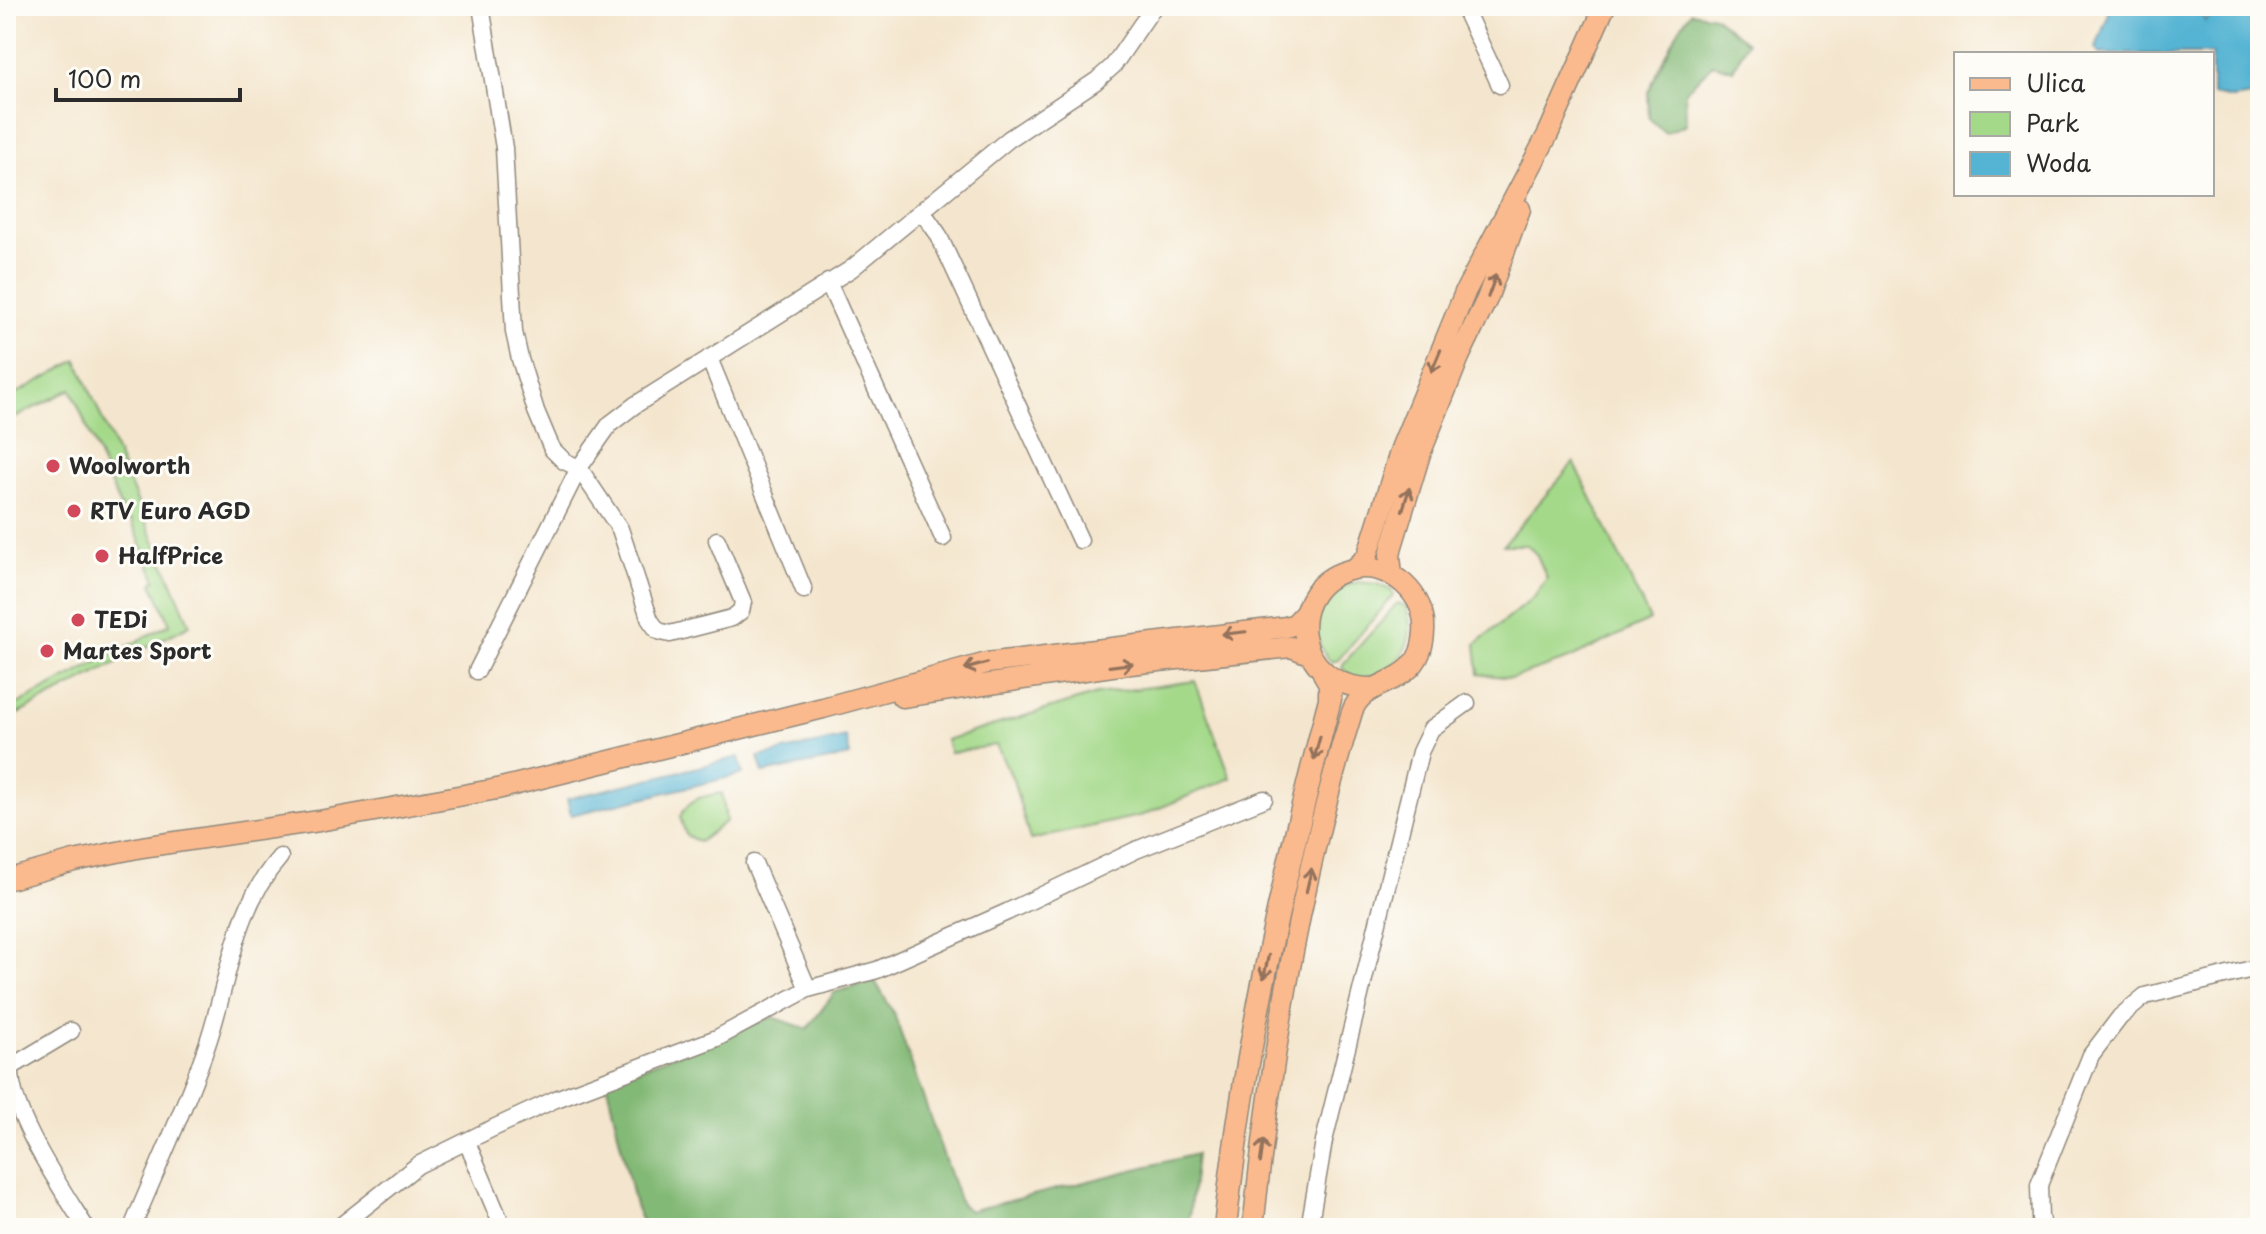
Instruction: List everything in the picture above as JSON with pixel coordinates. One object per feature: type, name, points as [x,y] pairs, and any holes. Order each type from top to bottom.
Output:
[{"type":"highway","points":[[1225,1228],[1246,1070],[1262,986],[1294,836],[1330,699],[1330,683],[1324,673]]},
{"type":"main road","points":[[1392,575],[1392,546],[1420,454],[1459,357],[1487,299],[1548,134],[1605,6]]},
{"type":"main road","points":[[1354,569],[1367,557],[1402,446],[1466,290],[1548,134]]},
{"type":"main road","points":[[1253,1228],[1272,1077],[1303,906],[1353,711],[1360,697],[1403,675],[1421,648],[1424,632],[1418,600],[1408,587],[1392,575],[1367,568],[1354,569],[1338,574],[1324,584],[1313,597],[1304,626],[1309,654],[1324,673],[1342,684],[1373,688]]},
{"type":"main road","points":[[6,880],[74,861],[142,847],[319,821],[497,789],[823,708],[987,663],[1286,627],[1295,624],[1306,612]]},
{"type":"main road","points":[[823,708],[1161,660],[1291,647],[1309,654]]},
{"type":"street","points":[[481,6],[504,148],[514,332],[536,411],[552,449],[564,461],[579,468],[620,529],[650,620],[658,631],[670,634],[732,618],[741,611],[743,602],[717,540]]},
{"type":"street","points":[[477,671],[579,468],[610,424],[851,269],[1009,139],[1096,81],[1113,66],[1154,6]]},
{"type":"street","points":[[1463,6],[1500,85]]},
{"type":"street","points":[[922,211],[938,234],[1080,540]]},
{"type":"street","points":[[828,282],[943,538]]},
{"type":"street","points":[[709,358],[804,590]]},
{"type":"street","points":[[1309,1228],[1324,1141],[1420,752],[1431,729],[1467,703]]},
{"type":"street","points":[[338,1228],[418,1165],[556,1099],[717,1038],[808,989],[877,970],[1136,850],[1264,799]]},
{"type":"street","points":[[132,1228],[207,1045],[243,916],[258,885],[280,857]]},
{"type":"street","points":[[754,863],[808,989]]},
{"type":"street","points":[[2045,1228],[2040,1219],[2039,1185],[2091,1055],[2120,1017],[2145,996],[2260,967]]},
{"type":"street","points":[[71,1031],[11,1067],[10,1082],[37,1149],[86,1228]]},
{"type":"street","points":[[467,1142],[503,1228]]},
{"type":"green space","points":[[1691,12],[1714,16],[1747,42],[1733,70],[1713,64],[1685,92],[1686,124],[1665,133],[1649,118],[1648,92],[1679,29]]},
{"type":"green space","points":[[77,360],[190,625],[6,720],[6,710],[170,624],[152,583],[156,580],[131,520],[126,521],[71,389],[6,422],[6,399]]},
{"type":"green space","points":[[1574,462],[1650,620],[1569,659],[1512,678],[1479,674],[1476,644],[1535,596],[1547,578],[1537,555],[1527,545],[1503,545]]},
{"type":"green space","points":[[1358,582],[1378,584],[1392,591],[1393,596],[1338,660],[1331,662],[1318,638],[1319,614],[1333,593]]},
{"type":"green space","points":[[1398,603],[1405,606],[1410,624],[1402,654],[1392,666],[1380,674],[1367,677],[1354,676],[1342,668],[1343,664]]},
{"type":"green space","points":[[1195,681],[1231,778],[1143,815],[1030,840],[1013,779],[996,745],[950,753],[946,740],[1097,694]]},
{"type":"green space","points":[[722,793],[726,821],[699,842],[686,835],[680,817],[688,806],[702,797]]},
{"type":"green space","points":[[875,981],[894,1014],[960,1203],[969,1211],[1196,1154],[1188,1228],[645,1228],[635,1206],[606,1081],[773,1017],[807,1029],[835,992]]},
{"type":"water","points":[[2107,6],[2202,6],[2205,21],[2224,6],[2260,6],[2260,95],[2232,99],[2214,95],[2214,52],[2098,52],[2096,47],[2108,16]]},
{"type":"water","points":[[846,737],[850,756],[763,773],[758,757]]},
{"type":"water","points":[[739,757],[743,774],[571,815],[567,799]]},
{"type":"place","name":"Woolworth","points":[[53,466]]},
{"type":"place","name":"RTV Euro AGD","points":[[74,511]]},
{"type":"place","name":"HalfPrice","points":[[102,556]]},
{"type":"place","name":"TEDi","points":[[78,620]]},
{"type":"place","name":"Martes Sport","points":[[47,651]]}]
